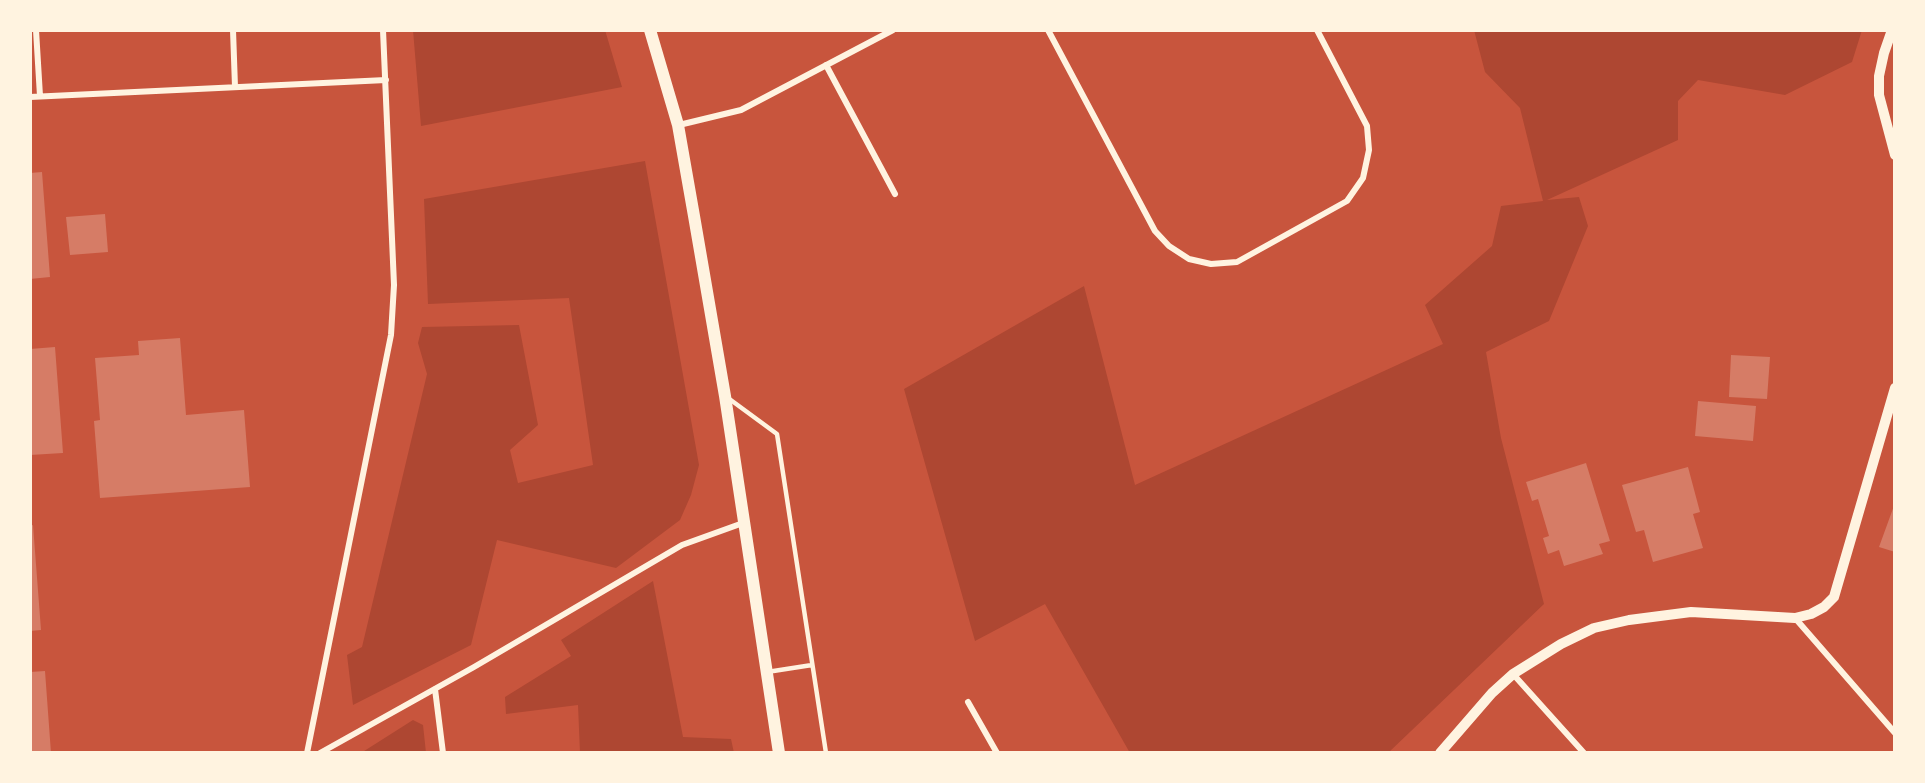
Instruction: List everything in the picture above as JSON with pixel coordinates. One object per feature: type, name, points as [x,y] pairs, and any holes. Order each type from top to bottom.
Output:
[{"type":"main road","points":[[650,30],[678,125],[725,396],[779,753]]},
{"type":"street","points":[[36,30],[40,96]]},
{"type":"street","points":[[233,30],[235,87]]},
{"type":"street","points":[[307,753],[391,334],[394,285],[383,30]]},
{"type":"street","points":[[678,125],[741,110],[894,30]]},
{"type":"street","points":[[1048,30],[1155,231],[1169,246],[1189,259],[1211,264],[1238,262],[1347,201],[1364,178],[1369,150],[1367,126],[1317,30]]},
{"type":"street","points":[[1892,30],[1879,76],[1879,95],[1895,155]]},
{"type":"street","points":[[826,65],[895,194]]},
{"type":"street","points":[[30,97],[386,80]]},
{"type":"street","points":[[1440,753],[1492,693],[1513,674],[1561,644],[1594,628],[1629,620],[1691,612],[1795,618],[1824,607],[1834,597],[1895,388]]},
{"type":"street","points":[[320,753],[435,689],[682,544],[743,523]]},
{"type":"street","points":[[1795,618],[1895,734]]},
{"type":"street","points":[[1513,674],[1584,753]]},
{"type":"street","points":[[435,689],[443,753]]},
{"type":"street","points":[[968,702],[997,753]]},
{"type":"lane","points":[[725,396],[777,434],[826,753]]},
{"type":"lane","points":[[766,672],[812,665]]},
{"type":"shaded area","points":[[413,30],[605,30],[622,87],[421,126]]},
{"type":"shaded area","points":[[1474,30],[1862,30],[1852,62],[1785,95],[1698,80],[1678,101],[1678,140],[1547,200],[1579,197],[1588,226],[1549,321],[1486,352],[1501,438],[1544,604],[1388,753],[1130,753],[1045,604],[975,641],[904,389],[1084,286],[1135,485],[1443,344],[1425,305],[1492,246],[1501,206],[1543,201],[1520,108],[1485,72]]},
{"type":"shaded area","points":[[645,161],[699,465],[691,495],[680,520],[616,568],[497,540],[471,645],[353,705],[347,655],[362,647],[427,374],[418,343],[422,327],[519,325],[538,425],[510,450],[518,483],[593,465],[569,298],[428,304],[424,199]]},
{"type":"shaded area","points":[[653,581],[683,737],[731,739],[734,753],[580,753],[578,705],[506,714],[505,697],[571,656],[561,640]]},
{"type":"shaded area","points":[[413,720],[423,725],[426,753],[361,753]]},
{"type":"building","points":[[42,172],[50,277],[30,279],[30,173]]},
{"type":"building","points":[[105,214],[108,252],[70,255],[66,217]]},
{"type":"building","points":[[180,338],[186,415],[244,410],[250,487],[100,498],[94,421],[100,420],[95,358],[139,355],[138,341]]},
{"type":"building","points":[[55,347],[63,453],[30,455],[30,349]]},
{"type":"building","points":[[1731,355],[1770,357],[1767,399],[1729,397]]},
{"type":"building","points":[[1698,401],[1756,406],[1753,441],[1695,436]]},
{"type":"building","points":[[1586,463],[1610,541],[1599,544],[1603,554],[1564,566],[1559,550],[1548,554],[1543,538],[1549,536],[1538,499],[1532,501],[1526,482]]},
{"type":"building","points":[[1688,467],[1700,512],[1693,514],[1703,548],[1653,562],[1644,530],[1636,532],[1622,485]]},
{"type":"building","points":[[1895,503],[1895,552],[1879,547]]},
{"type":"building","points":[[33,525],[41,630],[30,631],[30,526]]},
{"type":"building","points":[[45,671],[51,753],[30,753],[30,672]]}]
